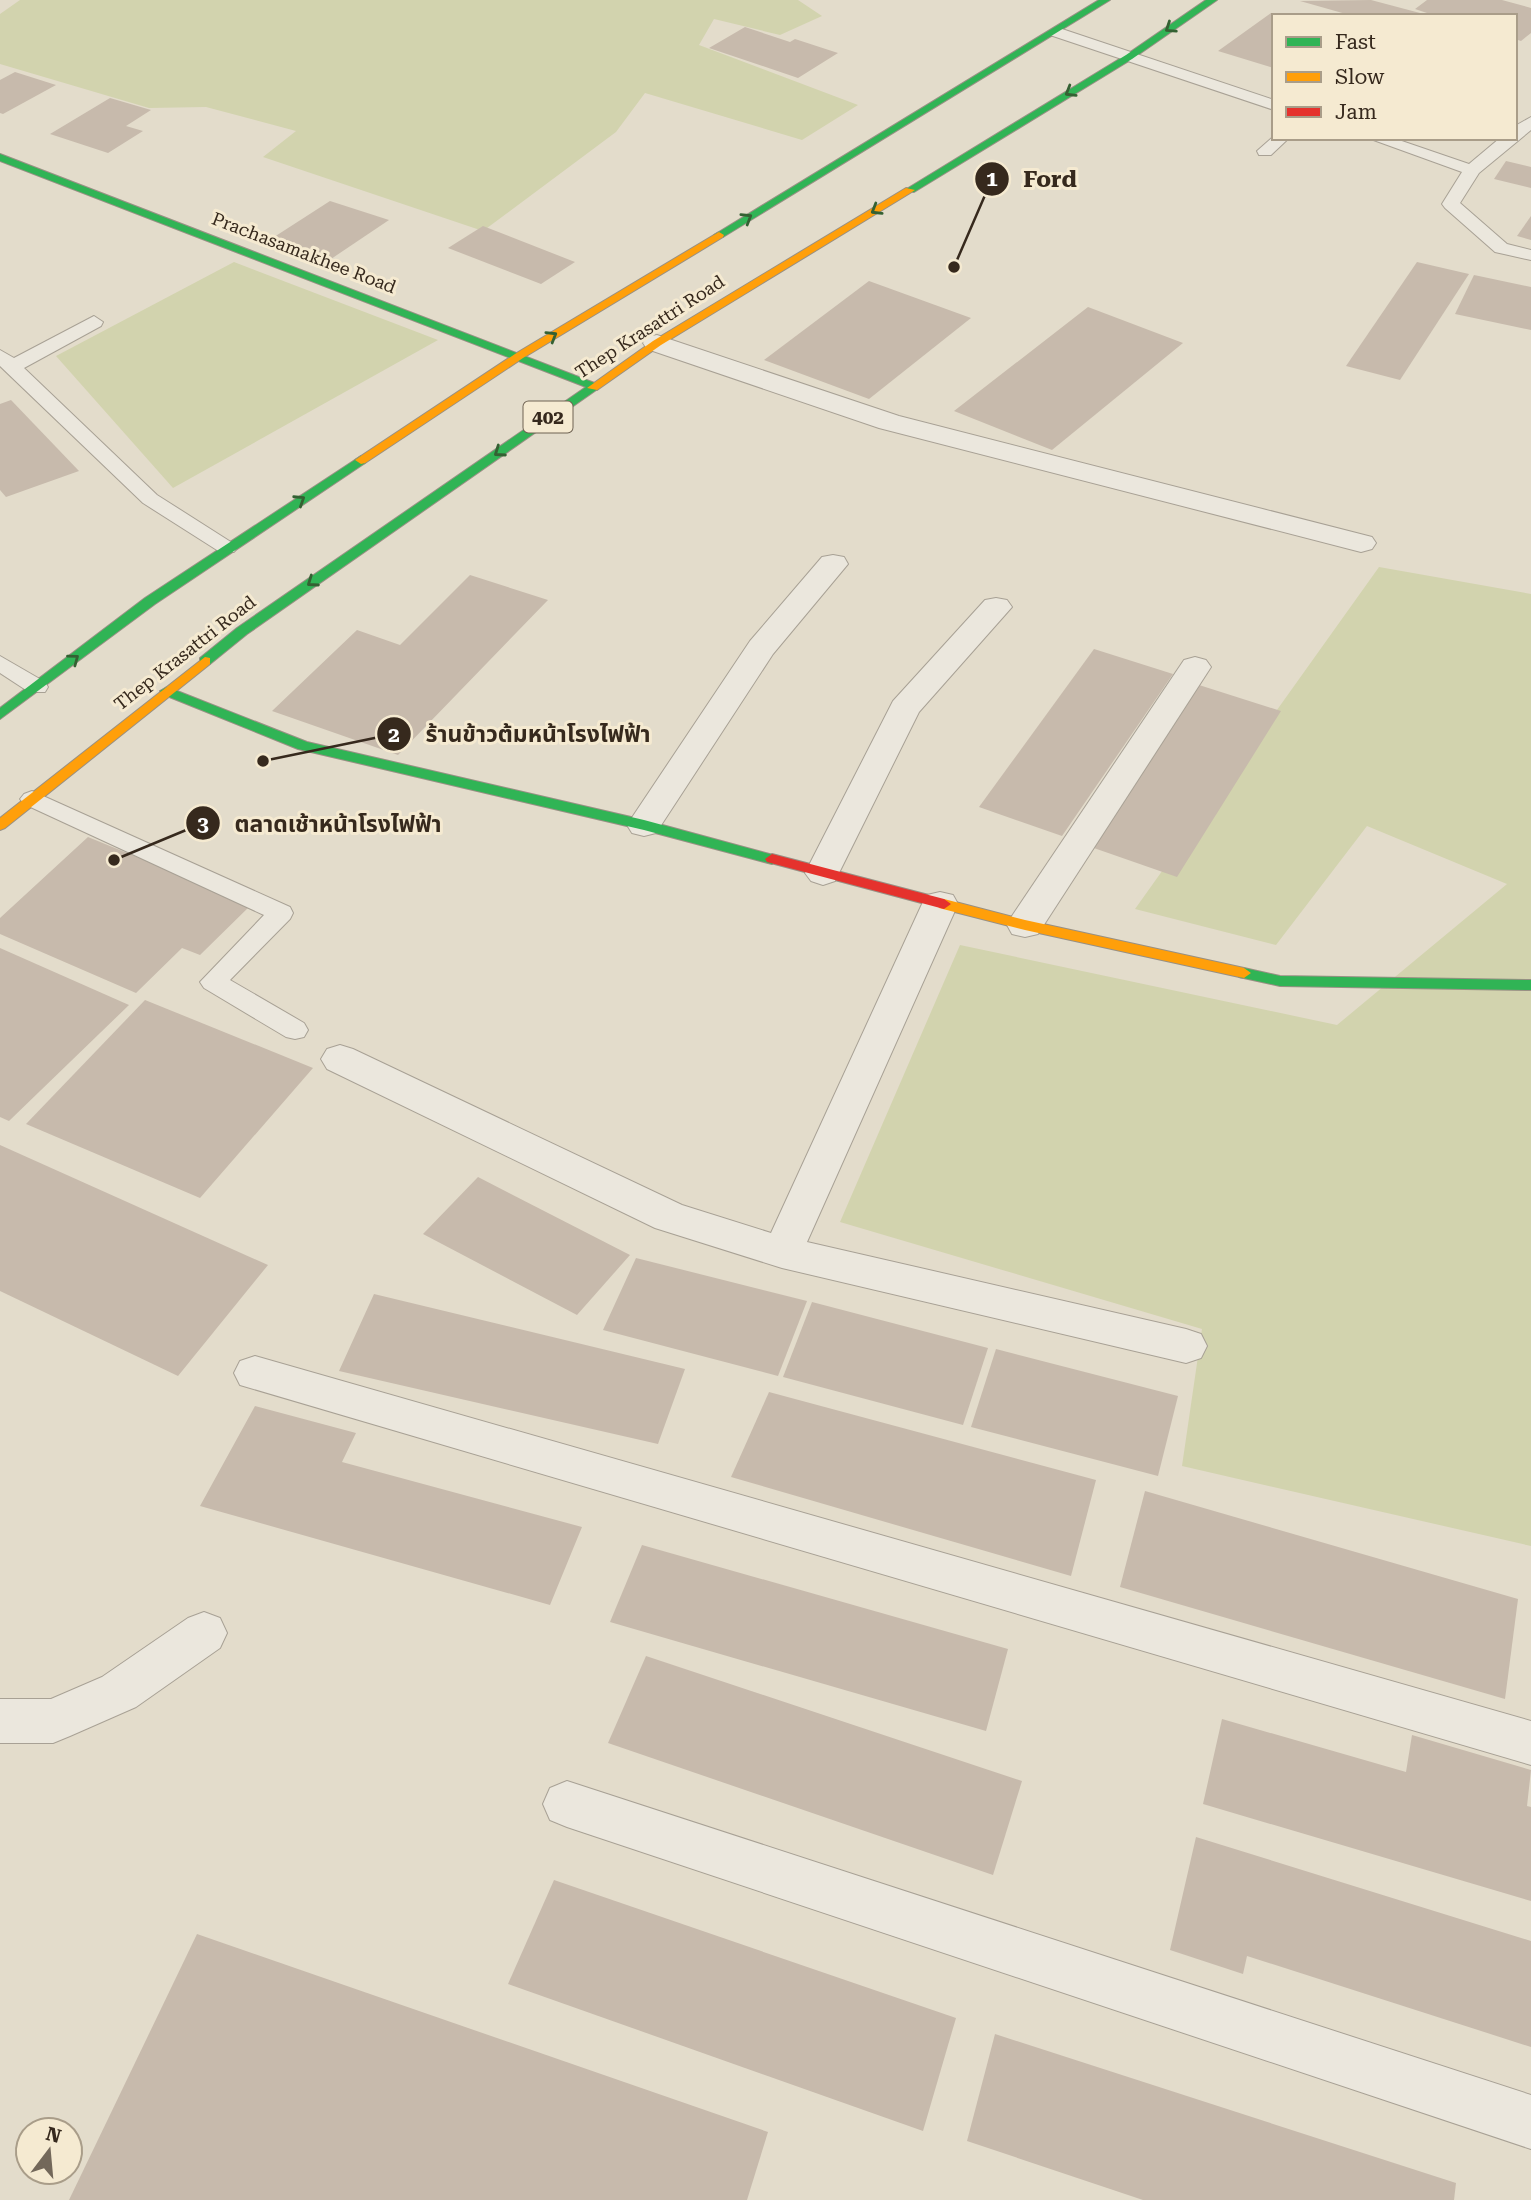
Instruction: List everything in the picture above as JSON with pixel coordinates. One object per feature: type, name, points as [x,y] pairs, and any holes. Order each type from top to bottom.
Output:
[{"type":"main road","name":"Thep Krasattri Road","points":[[0,715],[227,548],[519,356],[1105,0]]},
{"type":"main road","name":"Thep Krasattri Road","points":[[0,825],[242,631],[593,386],[657,343],[1129,57],[1212,0]]},
{"type":"main road","name":"Prachasamakhee Road","points":[[0,157],[593,386]]},
{"type":"main road","points":[[167,691],[303,746],[644,825],[1026,925],[1280,981],[1531,985]]},
{"type":"street","points":[[657,343],[889,422],[1362,543]]},
{"type":"street","points":[[644,825],[761,648],[833,564]]},
{"type":"street","points":[[823,873],[905,708],[996,607]]},
{"type":"street","points":[[1026,925],[1195,667]]},
{"type":"street","points":[[782,1252],[940,904]]},
{"type":"street","points":[[340,1059],[669,1217],[782,1252],[1186,1346]]},
{"type":"street","points":[[255,1373],[1531,1743]]},
{"type":"street","points":[[0,1721],[53,1721],[119,1692],[204,1633]]},
{"type":"street","points":[[568,1804],[1531,2122]]},
{"type":"lane","points":[[1056,32],[1272,103]]},
{"type":"lane","points":[[1517,133],[1531,122]]},
{"type":"lane","points":[[1265,151],[1279,140]]},
{"type":"lane","points":[[1382,140],[1472,170]]},
{"type":"lane","points":[[1509,140],[1472,170],[1451,204],[1501,248],[1531,255]]},
{"type":"lane","points":[[94,322],[6,361],[150,499],[227,548]]},
{"type":"lane","points":[[0,663],[37,687]]},
{"type":"lane","points":[[32,799],[281,913],[212,982],[295,1030]]},
{"type":"green space","points":[[20,0],[798,0],[822,16],[780,35],[714,19],[699,45],[858,105],[802,140],[645,93],[616,132],[483,231],[263,157],[296,131],[206,107],[149,108],[0,64],[0,14]]},
{"type":"green space","points":[[234,262],[438,340],[173,488],[56,356]]},
{"type":"green space","points":[[1379,567],[1531,594],[1531,1546],[1182,1466],[1202,1329],[840,1222],[960,945],[1337,1025],[1507,884],[1367,826],[1276,945],[1135,909]]},
{"type":"building","points":[[1371,0],[1420,13],[1346,14],[1300,1]]},
{"type":"building","points":[[1427,0],[1502,0],[1531,8],[1531,33],[1521,41],[1517,40],[1517,14],[1430,14],[1415,9]]},
{"type":"building","points":[[1271,13],[1275,14],[1272,14],[1272,67],[1218,51]]},
{"type":"building","points":[[745,27],[790,42],[795,39],[838,53],[798,78],[709,48]]},
{"type":"building","points":[[15,72],[56,85],[3,114],[0,113],[0,80]]},
{"type":"building","points":[[110,98],[151,110],[126,126],[143,131],[108,153],[50,134]]},
{"type":"building","points":[[1506,161],[1531,167],[1531,188],[1494,179]]},
{"type":"building","points":[[330,201],[389,220],[331,259],[271,239]]},
{"type":"building","points":[[1531,216],[1531,240],[1517,236]]},
{"type":"building","points":[[483,226],[575,262],[541,284],[448,248]]},
{"type":"building","points":[[1417,262],[1469,274],[1400,380],[1346,366]]},
{"type":"building","points":[[1474,275],[1531,287],[1531,330],[1455,314]]},
{"type":"building","points":[[869,281],[971,318],[869,399],[764,360]]},
{"type":"building","points":[[1088,307],[1183,343],[1052,450],[954,411]]},
{"type":"building","points":[[11,400],[79,471],[6,497],[0,490],[0,404]]},
{"type":"building","points":[[470,575],[548,600],[398,755],[272,711],[357,630],[400,645]]},
{"type":"building","points":[[1094,649],[1173,674],[1062,836],[979,807]]},
{"type":"building","points":[[1199,685],[1281,711],[1177,877],[1091,847]]},
{"type":"building","points":[[88,837],[252,904],[200,955],[182,948],[136,993],[0,934],[0,918]]},
{"type":"building","points":[[0,948],[129,1005],[9,1121],[0,1117]]},
{"type":"building","points":[[145,1000],[313,1068],[200,1198],[26,1124]]},
{"type":"building","points":[[0,1145],[268,1265],[178,1376],[0,1291]]},
{"type":"building","points":[[478,1177],[630,1255],[577,1315],[423,1234]]},
{"type":"building","points":[[636,1258],[807,1301],[778,1376],[603,1330]]},
{"type":"building","points":[[374,1294],[685,1369],[658,1444],[339,1371]]},
{"type":"building","points":[[812,1302],[988,1348],[963,1425],[783,1377]]},
{"type":"building","points":[[996,1349],[1178,1396],[1158,1476],[971,1427]]},
{"type":"building","points":[[769,1392],[1096,1480],[1071,1576],[731,1477]]},
{"type":"building","points":[[255,1406],[356,1433],[342,1462],[582,1527],[550,1605],[200,1506]]},
{"type":"building","points":[[1145,1491],[1518,1599],[1505,1699],[1120,1587]]},
{"type":"building","points":[[642,1545],[1008,1649],[986,1731],[610,1622]]},
{"type":"building","points":[[646,1656],[1022,1781],[993,1875],[608,1743]]},
{"type":"building","points":[[1222,1719],[1406,1772],[1412,1735],[1531,1770],[1527,1806],[1531,1807],[1531,1901],[1203,1804]]},
{"type":"building","points":[[1196,1837],[1531,1941],[1531,2047],[1247,1956],[1243,1974],[1170,1950]]},
{"type":"building","points":[[554,1880],[956,2018],[923,2131],[508,1984]]},
{"type":"building","points":[[197,1934],[768,2132],[747,2200],[69,2200],[76,2186],[84,2186],[84,2169]]},
{"type":"building","points":[[995,2034],[1456,2183],[1454,2200],[1143,2200],[967,2141]]},
{"type":"traffic: fast","points":[[719,235],[1105,0]]},
{"type":"traffic: fast","points":[[910,190],[1129,57],[1212,0]]},
{"type":"traffic: fast","points":[[0,157],[593,386]]},
{"type":"traffic: fast","points":[[205,661],[242,631],[593,388]]},
{"type":"traffic: fast","points":[[0,715],[150,601],[361,460]]},
{"type":"traffic: fast","points":[[167,691],[303,746],[644,825],[772,859]]},
{"type":"traffic: fast","points":[[1244,973],[1280,981],[1531,985]]},
{"type":"traffic: slow","points":[[593,388],[657,343],[910,190]]},
{"type":"traffic: slow","points":[[361,460],[519,356],[719,235]]},
{"type":"traffic: slow","points":[[0,825],[205,661]]},
{"type":"traffic: slow","points":[[944,904],[1025,925],[1244,973]]},
{"type":"traffic: jam","points":[[772,859],[944,904]]},
{"type":"place","name":"Ford","points":[[954,267]]},
{"type":"place","name":"ร้านข้าวต้มหน้าโรงไฟฟ้า","points":[[263,761]]},
{"type":"place","name":"ตลาดเช้าหน้าโรงไฟฟ้า","points":[[114,860]]}]
